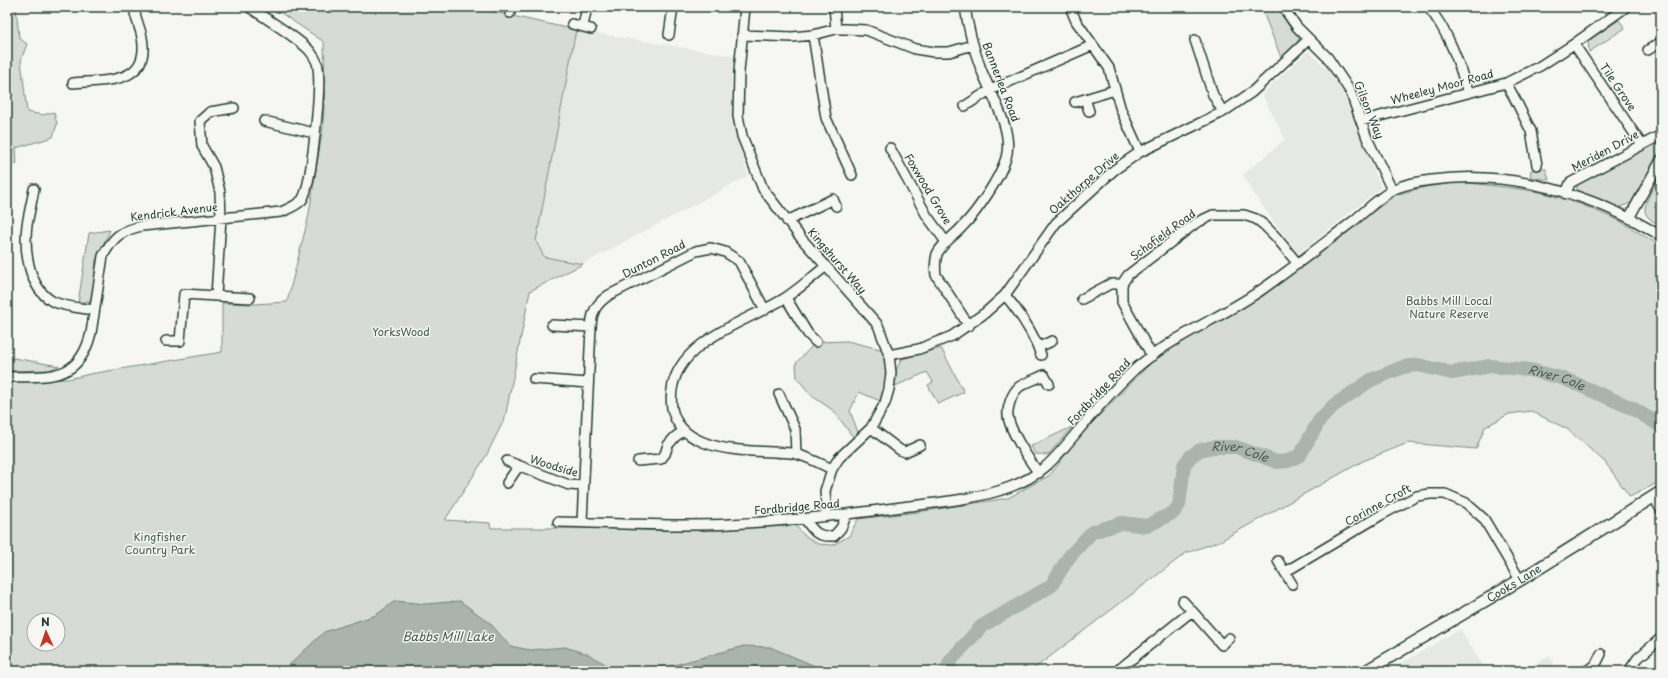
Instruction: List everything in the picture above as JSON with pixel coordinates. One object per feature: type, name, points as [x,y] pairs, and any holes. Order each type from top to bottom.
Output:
[{"type":"street","points":[[73,83],[116,80],[132,74],[140,64],[143,54],[142,37],[135,16],[134,7]]},
{"type":"street","name":"Kendrick Avenue","points":[[7,377],[56,375],[69,370],[83,356],[88,344],[103,256],[109,245],[125,230],[142,226],[281,212],[293,207],[302,199],[307,187],[314,133],[319,86],[318,65],[311,52],[288,33],[249,7]]},
{"type":"street","points":[[572,24],[587,28],[587,7]]},
{"type":"street","points":[[669,35],[673,7]]},
{"type":"street","name":"Kingshurst Way","points":[[745,7],[737,108],[742,136],[763,189],[787,221],[825,266],[878,325],[889,355],[891,373],[885,403],[871,428],[839,458],[832,469],[825,492],[827,516]]},
{"type":"street","points":[[834,7],[836,29]]},
{"type":"street","name":"Bannerlea Road","points":[[965,7],[973,45],[990,90],[1004,120],[1007,134],[1006,157],[999,173],[977,209],[963,227],[946,242],[937,255],[935,268],[936,275],[968,326]]},
{"type":"street","points":[[1070,7],[1076,21],[1109,68],[1121,110],[1140,152]]},
{"type":"street","name":"Gilson Way","points":[[1285,7],[1287,13],[1297,26],[1328,58],[1350,91],[1367,138],[1392,190]]},
{"type":"street","name":"Wheeley Moor Road","points":[[1361,121],[1506,83],[1540,66],[1626,7]]},
{"type":"street","points":[[1431,8],[1446,34],[1455,54],[1468,93]]},
{"type":"street","points":[[742,35],[792,37],[813,35],[836,29],[866,30],[915,49],[934,52],[949,52],[973,45]]},
{"type":"street","points":[[813,35],[826,118],[852,175]]},
{"type":"street","name":"Oakthorpe Drive","points":[[889,355],[919,349],[952,336],[986,313],[1005,295],[1056,223],[1114,170],[1140,152],[1223,112],[1252,92],[1309,39]]},
{"type":"street","points":[[1195,40],[1214,94],[1223,112]]},
{"type":"street","points":[[1648,50],[1661,42]]},
{"type":"street","name":"Tile Grove","points":[[1574,44],[1642,144]]},
{"type":"street","points":[[965,106],[990,90],[1093,46]]},
{"type":"street","name":"Wheeley Moor Road","points":[[1506,83],[1516,99],[1530,131],[1537,165]]},
{"type":"street","points":[[1075,102],[1115,90]]},
{"type":"street","points":[[1085,99],[1089,111]]},
{"type":"street","points":[[216,296],[220,192],[214,167],[202,146],[200,121],[210,112],[234,108]]},
{"type":"street","points":[[264,121],[314,133]]},
{"type":"street","name":"Meriden Drive","points":[[1566,194],[1570,183],[1661,135]]},
{"type":"street","name":"Foxwood Grove","points":[[890,148],[928,216],[946,242]]},
{"type":"street","points":[[1628,218],[1661,160]]},
{"type":"street","name":"Fordbridge Road","points":[[558,522],[728,524],[806,519],[959,499],[1010,488],[1039,473],[1058,457],[1113,391],[1134,370],[1152,356],[1179,337],[1258,292],[1298,264],[1392,190],[1416,183],[1459,178],[1503,180],[1534,185],[1601,205],[1661,236]]},
{"type":"street","points":[[34,188],[27,224],[26,239],[31,272],[40,289],[52,301],[59,304],[94,310]]},
{"type":"street","points":[[787,221],[833,199],[836,206]]},
{"type":"street","name":"Schofield Road","points":[[1122,284],[1128,275],[1196,223],[1213,214],[1244,215],[1256,220],[1264,225],[1276,237],[1298,264]]},
{"type":"street","name":"Dunton Road","points":[[582,522],[592,314],[600,301],[696,251],[711,248],[725,252],[739,261],[765,310]]},
{"type":"street","points":[[825,266],[786,298],[711,337],[692,352],[678,368],[673,384],[671,398],[673,414],[683,432],[703,442],[721,447],[796,454],[832,469]]},
{"type":"street","points":[[1082,298],[1110,284],[1122,284],[1122,302],[1152,356]]},
{"type":"street","points":[[166,340],[180,341],[184,294],[250,298]]},
{"type":"street","points":[[1005,295],[1014,307],[1040,351],[1052,341]]},
{"type":"street","points":[[786,298],[808,334],[816,342]]},
{"type":"street","points":[[552,325],[591,327]]},
{"type":"street","points":[[1039,473],[1030,462],[1010,422],[1008,410],[1010,403],[1019,388],[1044,375],[1049,384]]},
{"type":"street","points":[[534,379],[588,384]]},
{"type":"street","points":[[779,394],[794,430],[796,454]]},
{"type":"street","points":[[871,428],[900,450],[905,452],[920,445]]},
{"type":"street","points":[[638,461],[661,459],[665,454],[668,445],[675,437],[683,432]]},
{"type":"street","name":"Woodside","points":[[507,461],[518,467],[569,484],[583,486]]},
{"type":"street","name":"Woodside","points":[[507,483],[518,467]]},
{"type":"street","name":"Corinne Croft","points":[[1286,572],[1417,496],[1445,494],[1466,503],[1484,520],[1520,580]]},
{"type":"street","points":[[1657,494],[1661,510]]},
{"type":"street","name":"Cooks Lane","points":[[1366,671],[1520,580],[1657,494]]},
{"type":"street","points":[[806,519],[813,531],[822,537],[834,536],[841,528],[847,514]]},
{"type":"street","points":[[1278,561],[1292,584]]},
{"type":"street","points":[[1183,601],[1222,645],[1229,638]]},
{"type":"street","points":[[1117,671],[1192,611]]},
{"type":"street","points":[[1629,671],[1638,658],[1661,638]]},
{"type":"street","points":[[1586,671],[1598,668],[1601,654]]},
{"type":"shaded area","points":[[576,30],[734,56],[731,94],[736,134],[748,176],[583,264],[544,257],[536,241]]},
{"type":"shaded area","points":[[1308,51],[1327,69],[1342,90],[1381,188],[1298,254],[1258,200],[1243,175],[1285,139],[1262,94]]},
{"type":"shaded area","points":[[1460,629],[1486,671],[1386,671],[1416,655]]},
{"type":"shaded area","points":[[1550,656],[1558,671],[1522,671]]},
{"type":"green space","points":[[7,7],[16,7],[19,38],[27,44],[21,60],[27,112],[43,115],[54,112],[57,124],[53,137],[16,148],[17,163],[7,168]]},
{"type":"green space","name":"Kingfisher Country Park","points":[[272,7],[471,7],[576,30],[536,241],[544,257],[583,264],[530,291],[505,418],[486,456],[445,520],[490,523],[491,528],[740,528],[795,525],[804,535],[818,544],[833,545],[849,536],[858,519],[918,512],[1008,498],[1050,475],[1082,433],[1154,360],[1180,341],[1263,296],[1395,195],[1425,187],[1460,182],[1540,192],[1580,204],[1620,221],[1661,246],[1661,481],[1630,497],[1605,462],[1567,429],[1531,411],[1509,414],[1485,427],[1476,449],[1408,443],[1363,461],[1220,541],[1186,553],[1031,671],[7,671],[7,382],[68,379],[222,352],[222,303],[254,304],[287,302],[308,219],[323,127],[325,87],[324,42]]},
{"type":"green space","points":[[1261,7],[1278,7],[1289,26],[1299,38],[1297,44],[1282,60]]},
{"type":"green space","points":[[1619,20],[1625,28],[1589,52],[1588,41]]},
{"type":"green space","points":[[1661,140],[1661,149],[1631,203],[1617,208],[1576,191],[1578,182],[1640,149]]},
{"type":"green space","points":[[1546,169],[1549,180],[1530,177],[1531,170]]},
{"type":"green space","points":[[1661,175],[1661,195],[1654,207],[1661,211],[1661,226],[1648,217],[1645,213],[1645,208],[1646,202]]},
{"type":"green space","points":[[110,230],[96,260],[93,295],[89,301],[78,303],[89,233]]},
{"type":"green space","points":[[847,341],[884,350],[889,355],[885,403],[859,392],[850,411],[858,432],[853,437],[834,411],[812,396],[797,378],[796,363],[816,342]]},
{"type":"green space","points":[[941,348],[964,392],[938,404],[928,385],[933,382],[927,372],[893,387],[895,372],[902,359]]},
{"type":"green space","points":[[14,358],[59,366],[49,370],[7,371],[7,360]]},
{"type":"green space","points":[[1072,427],[1048,455],[1035,454],[1031,446]]},
{"type":"water","name":"Babbs Mill Lake","points":[[395,601],[426,604],[460,601],[490,623],[510,646],[530,650],[565,647],[588,654],[615,670],[638,667],[667,667],[744,646],[770,647],[827,671],[283,671],[324,632],[376,615]]},
{"type":"waterway","name":"River Cole","points":[[946,671],[951,660],[982,626],[1051,586],[1069,557],[1092,532],[1122,523],[1147,526],[1174,512],[1179,505],[1184,465],[1191,456],[1200,450],[1213,447],[1236,447],[1277,462],[1288,461],[1300,455],[1319,421],[1333,406],[1371,380],[1403,367],[1418,365],[1452,373],[1490,366],[1530,370],[1565,379],[1632,408],[1661,426]]},
{"type":"park label","name":"Babbs Mill Local Nature Reserve","points":[[1449,307]]},
{"type":"park label","name":"YorksWood","points":[[401,332]]}]
